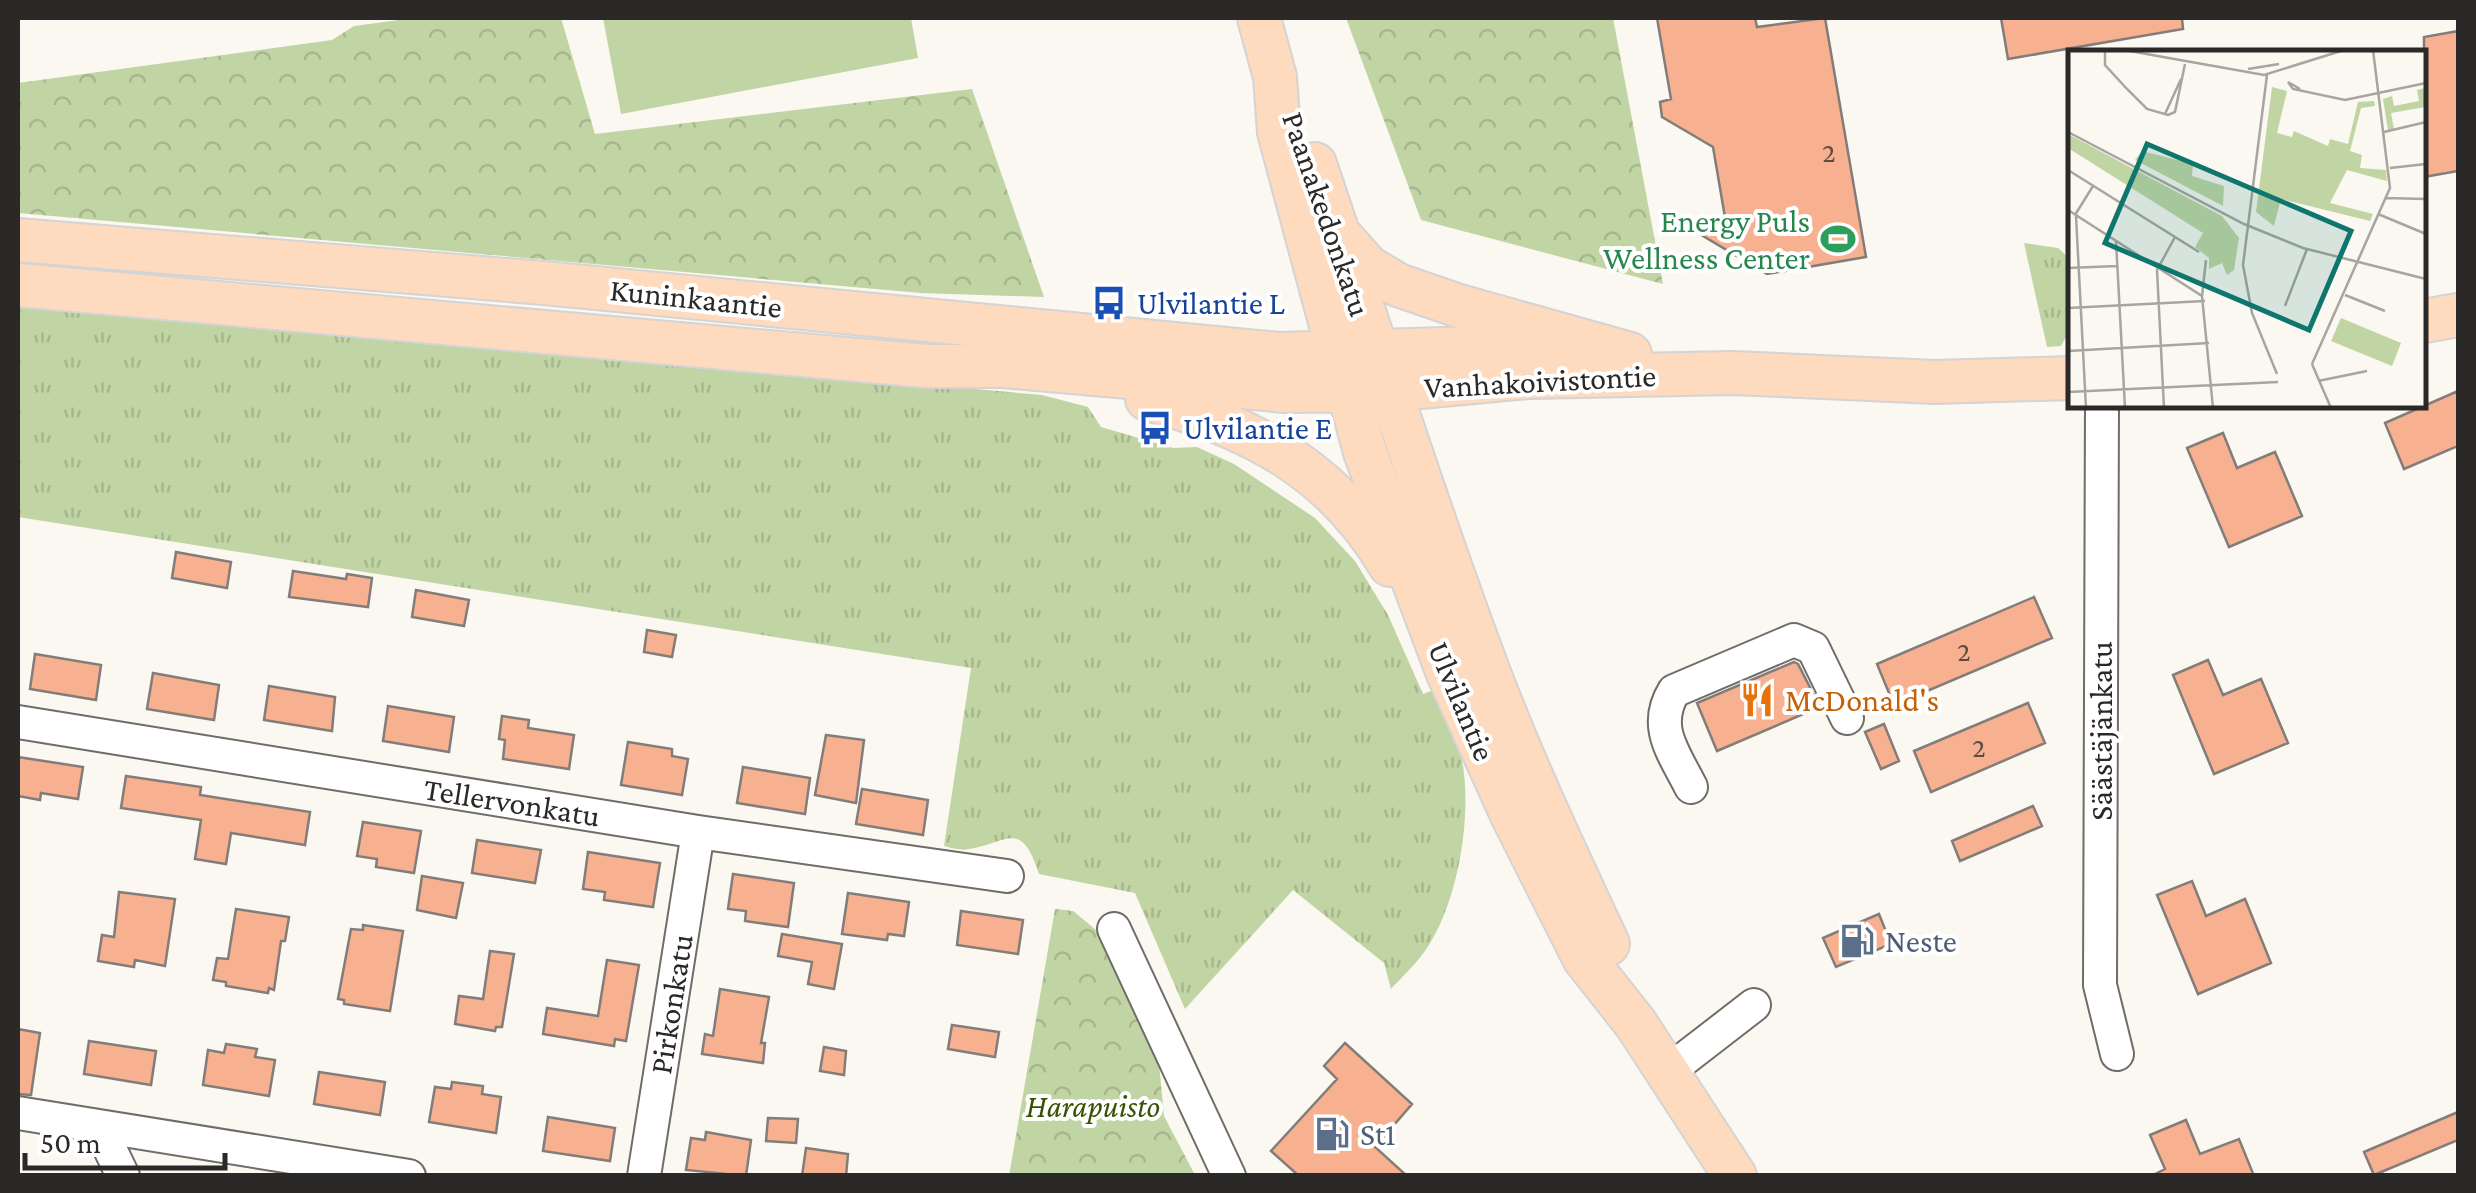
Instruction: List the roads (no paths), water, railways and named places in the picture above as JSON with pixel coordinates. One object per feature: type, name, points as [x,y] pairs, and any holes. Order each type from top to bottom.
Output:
[{"type":"main road","name":"Paanakedonkatu","points":[[1259,18],[1275,78],[1279,132],[1362,372]]},
{"type":"main road","name":"Paanakedonkatu","points":[[1275,78],[1303,128],[1338,233],[1362,372]]},
{"type":"main road","points":[[1338,233],[1368,266],[1398,285],[1630,354]]},
{"type":"main road","name":"Kuninkaantie","points":[[18,240],[544,283],[1279,354],[1362,372]]},
{"type":"main road","name":"Kuninkaantie","points":[[18,285],[926,366],[1002,366],[1286,391],[1362,372]]},
{"type":"main road","points":[[2426,321],[2458,315]]},
{"type":"main road","name":"Vanhakoivistontie","points":[[1362,372],[1476,348],[1630,354],[1733,373]]},
{"type":"main road","points":[[926,366],[983,378],[1145,398],[1196,411],[1269,446],[1331,488],[1364,524],[1447,671]]},
{"type":"main road","name":"Vanhakoivistontie","points":[[1362,372],[1529,377],[1733,373],[1935,382],[2068,378]]},
{"type":"main road","name":"Ulvilantie","points":[[1362,372],[1365,452],[1447,671],[1512,815],[1584,958],[1636,1024],[1734,1176]]},
{"type":"main road","name":"Ulvilantie","points":[[1362,372],[1538,794],[1610,948],[1636,1024]]},
{"type":"street","name":"Säästäjänkatu","points":[[2102,408],[2100,985],[2117,1054]]},
{"type":"street","points":[[1691,787],[1665,734],[1664,708],[1674,691],[1794,640],[1812,648],[1841,706]]},
{"type":"street","name":"Tellervonkatu","points":[[18,722],[698,832],[1007,876]]},
{"type":"street","name":"Pirkonkatu","points":[[644,1176],[698,832]]},
{"type":"street","points":[[1114,928],[1229,1176]]},
{"type":"street","points":[[1666,1073],[1754,1005]]},
{"type":"street","points":[[18,1113],[409,1176]]},
{"type":"street","points":[[98,1126],[122,1176]]},
{"type":"place","name":"Energy Puls Wellness Center","points":[[1838,239]]},
{"type":"place","name":"Ulvilantie L","points":[[1109,303]]},
{"type":"place","name":"Ulvilantie E","points":[[1155,428]]},
{"type":"place","name":"McDonald's","points":[[1757,700]]},
{"type":"place","name":"Neste","points":[[1857,941]]},
{"type":"place","name":"St1","points":[[1332,1134]]},
{"type":"park label","name":"Harapuisto","points":[[1093,1106]]}]
